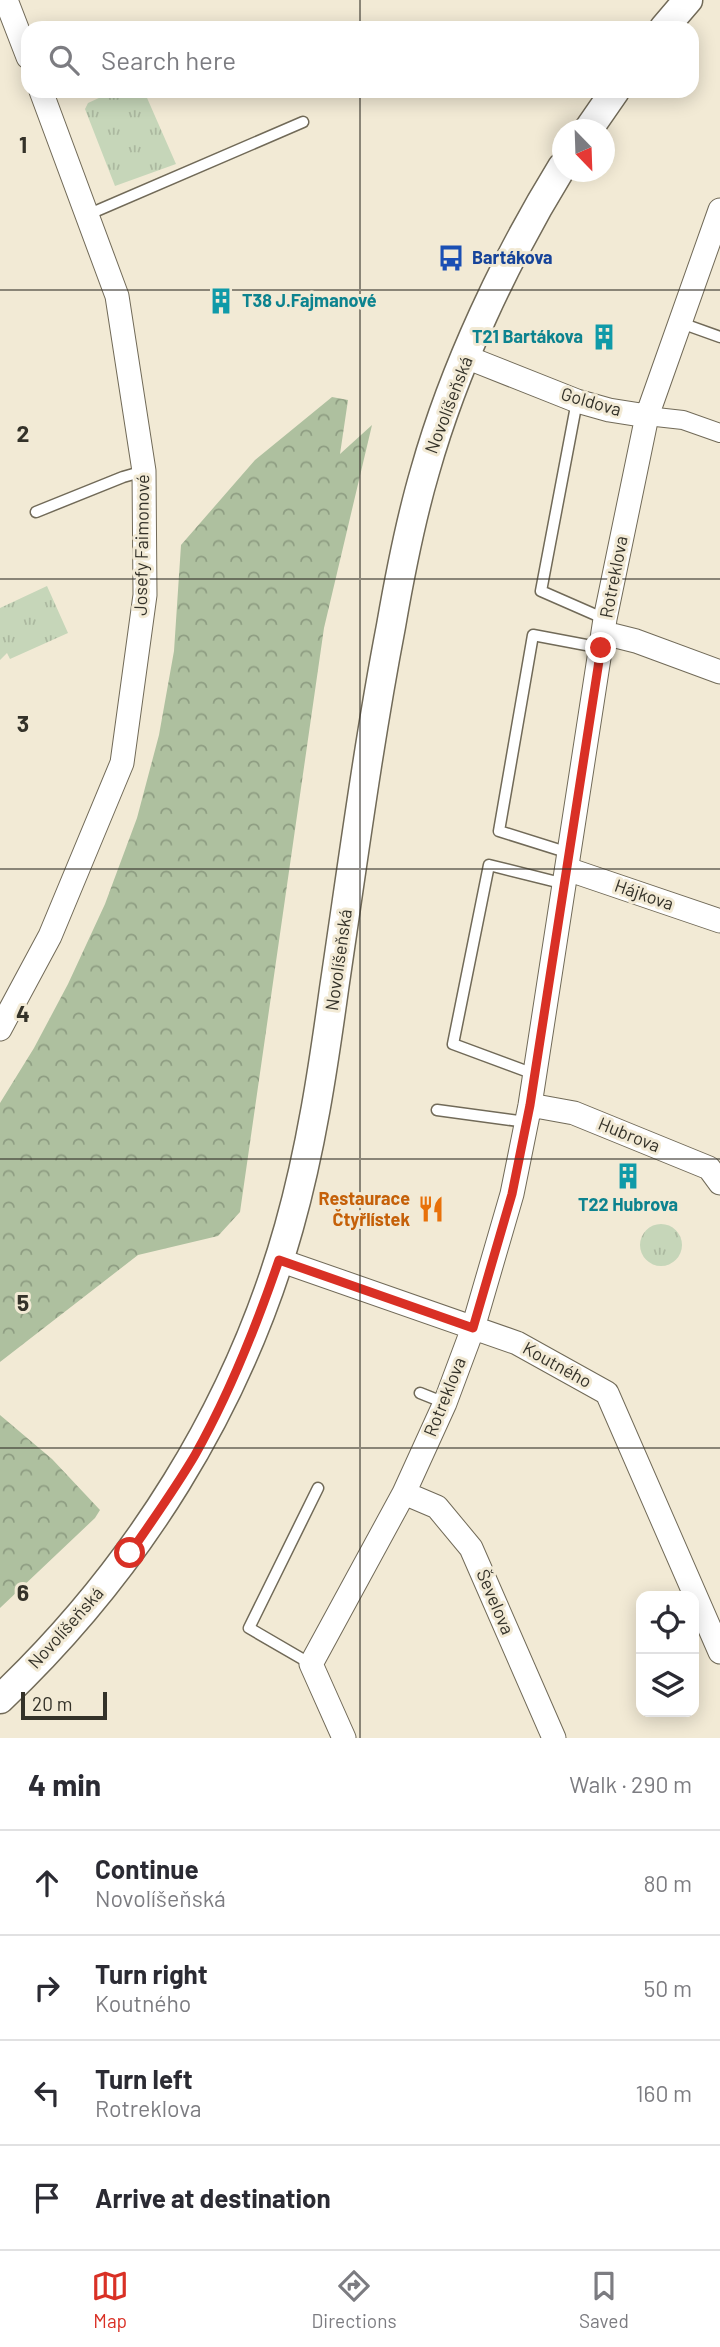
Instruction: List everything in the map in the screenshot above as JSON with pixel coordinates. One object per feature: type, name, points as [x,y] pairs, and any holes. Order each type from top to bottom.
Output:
[{"type":"street","points":[[670,21],[688,0]]},
{"type":"street","points":[[9,1],[21,36]]},
{"type":"street","name":"Josefy Faimonové","points":[[0,1029],[50,936],[122,763],[145,595],[144,471],[117,296],[44,98]]},
{"type":"street","points":[[596,119],[610,98]]},
{"type":"street","name":"Novolíšeňská","points":[[0,1699],[94,1598],[130,1553],[176,1486],[194,1457],[232,1381],[265,1300],[296,1200],[313,1126],[379,689],[405,548],[436,434],[467,357],[500,282],[554,182]]},
{"type":"street","name":"Rotreklova","points":[[311,1664],[404,1493],[445,1403],[473,1328],[512,1194],[528,1114],[603,633],[647,416],[720,210]]},
{"type":"street","name":"Goldova","points":[[467,357],[577,401],[609,410],[683,420],[720,433]]},
{"type":"street","points":[[603,633],[636,641],[720,672]]},
{"type":"street","name":"Hájkova","points":[[567,869],[720,921]]},
{"type":"street","name":"Hubrova","points":[[528,1114],[575,1113],[709,1168],[720,1183]]},
{"type":"street","name":"Koutného","points":[[279,1260],[517,1343],[607,1393],[720,1653]]},
{"type":"street","name":"Ševelova","points":[[404,1493],[437,1507],[471,1548],[554,1738]]},
{"type":"street","points":[[311,1664],[344,1738]]},
{"type":"lane","points":[[87,215],[303,122]]},
{"type":"lane","points":[[681,323],[720,337]]},
{"type":"lane","points":[[577,401],[541,591],[603,633]]},
{"type":"lane","points":[[36,512],[144,471]]},
{"type":"lane","points":[[567,869],[499,831],[533,635],[603,633]]},
{"type":"lane","points":[[534,1074],[453,1044],[489,865],[567,869]]},
{"type":"lane","points":[[437,1110],[528,1114]]},
{"type":"lane","points":[[420,1393],[445,1403]]},
{"type":"lane","points":[[311,1664],[249,1628],[318,1488]]},
{"type":"green space","points":[[99,98],[147,98],[176,164],[115,186],[85,109],[88,103]]},
{"type":"green space","points":[[332,397],[348,400],[340,454],[372,425],[324,628],[240,1212],[218,1236],[138,1255],[0,1362],[0,1103],[34,1048],[68,984],[105,904],[137,818],[159,735],[174,651],[181,545],[255,460]]},
{"type":"green space","points":[[47,586],[68,633],[10,659],[7,653],[0,660],[0,608]]},
{"type":"green space","points":[[661,1224],[676,1230],[682,1245],[676,1260],[661,1266],[646,1260],[640,1245],[646,1230]]},
{"type":"green space","points":[[0,1415],[52,1459],[100,1510],[95,1518],[0,1608]]},
{"type":"place","name":"Bartákova","points":[[451,258]]},
{"type":"place","name":"T38 J.Fajmanové","points":[[221,301]]},
{"type":"place","name":"T21 Bartákova","points":[[604,337]]},
{"type":"place","name":"T22 Hubrova","points":[[628,1176]]},
{"type":"place","name":"Restaurace Čtyřlístek","points":[[431,1209]]},
{"type":"route","points":[[130,1553],[176,1486],[214,1419],[246,1349],[279,1260],[473,1328],[512,1194],[530,1105],[601,648]]}]
